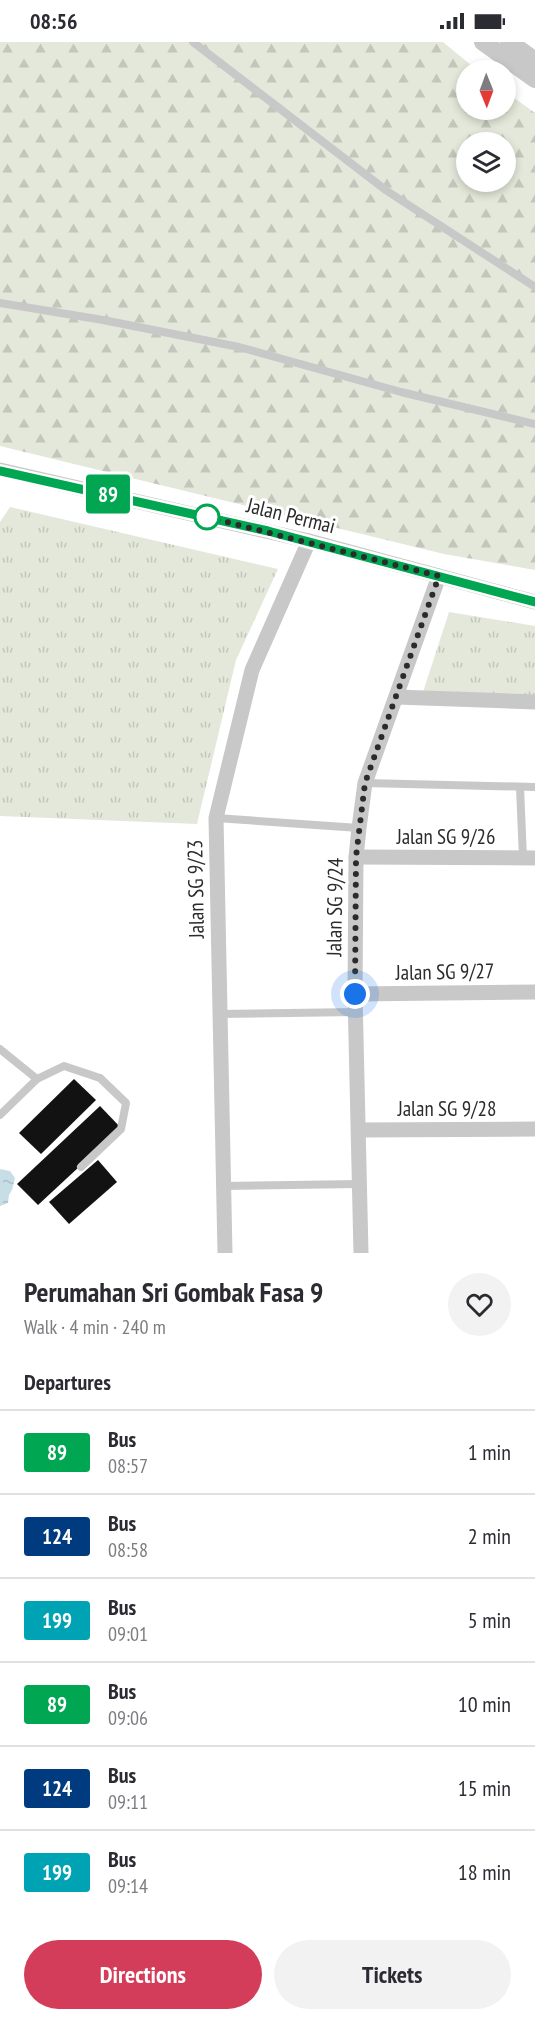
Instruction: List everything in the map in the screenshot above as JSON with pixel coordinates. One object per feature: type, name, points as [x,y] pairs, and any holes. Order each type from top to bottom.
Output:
[{"type":"street","points":[[483,42],[535,79]]},
{"type":"street","points":[[509,42],[535,61]]},
{"type":"street","name":"Jalan Permai","points":[[0,471],[309,541],[535,602]]},
{"type":"street","name":"Jalan SG 9/23","points":[[225,1253],[216,818],[252,670],[309,541]]},
{"type":"street","name":"Jalan SG 9/24","points":[[362,1253],[355,994],[356,857],[359,828],[365,783],[439,576]]},
{"type":"street","points":[[396,697],[535,702]]},
{"type":"street","name":"Jalan SG 9/26","points":[[356,857],[529,858]]},
{"type":"street","name":"Jalan SG 9/27","points":[[355,994],[535,992]]},
{"type":"street","name":"Jalan SG 9/28","points":[[359,1130],[535,1129]]},
{"type":"lane","points":[[193,42],[387,191],[535,287]]},
{"type":"lane","points":[[0,303],[103,320],[238,347],[401,392],[535,424]]},
{"type":"lane","points":[[365,783],[535,787]]},
{"type":"lane","points":[[520,787],[529,858]]},
{"type":"lane","points":[[216,818],[359,828]]},
{"type":"lane","points":[[220,1014],[356,1012]]},
{"type":"lane","points":[[1,1050],[38,1078]]},
{"type":"lane","points":[[0,1115],[38,1078],[64,1066],[100,1078],[126,1103],[121,1129],[81,1167]]},
{"type":"lane","points":[[223,1185],[360,1184]]},
{"type":"green space","points":[[0,42],[443,42],[465,60],[456,60],[456,120],[516,120],[516,99],[535,113],[535,570],[444,554],[0,446]]},
{"type":"green space","points":[[10,507],[278,569],[236,660],[197,824],[0,816],[0,522]]},
{"type":"green space","points":[[449,612],[535,626],[535,697],[423,692]]},
{"type":"water","points":[[0,1169],[10,1171],[15,1178],[8,1203],[0,1206]]},
{"type":"building","points":[[74,1079],[96,1100],[41,1154],[19,1133]]},
{"type":"building","points":[[100,1106],[121,1128],[38,1205],[17,1184]]},
{"type":"building","points":[[98,1160],[117,1182],[69,1224],[49,1202]]},
{"type":"bus line","name":"89","points":[[0,471],[268,531],[535,602]]},
{"type":"route","points":[[207,517],[309,541],[439,576],[365,783],[356,857],[355,994]]}]
